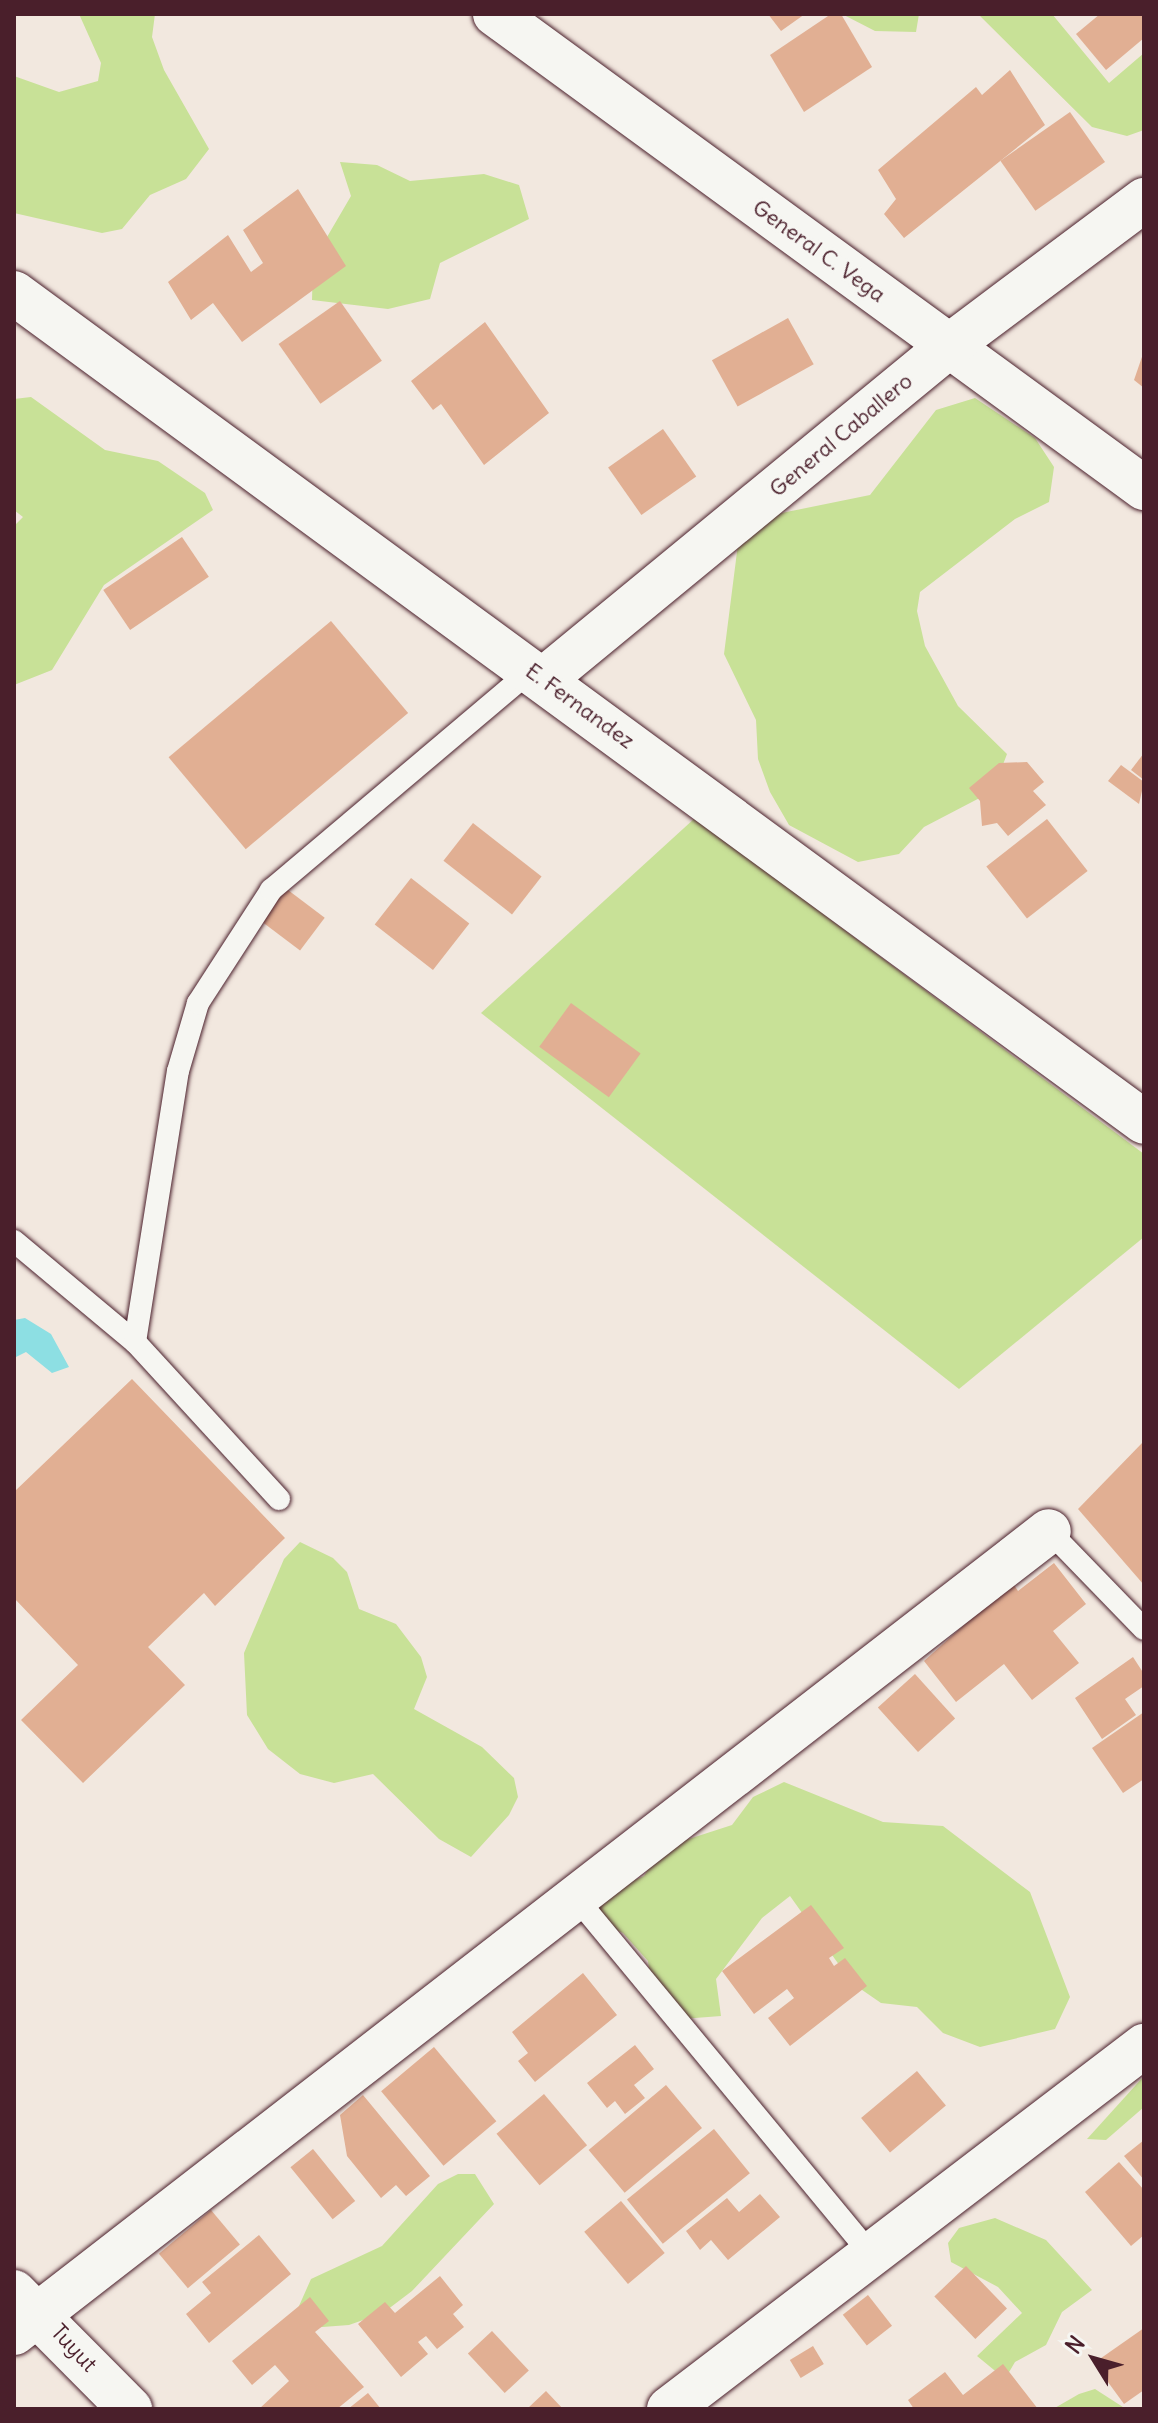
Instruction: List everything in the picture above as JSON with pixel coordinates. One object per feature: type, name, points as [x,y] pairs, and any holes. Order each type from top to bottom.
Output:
[{"type":"street","name":"General C. Vega","points":[[495,14],[1144,488]]},
{"type":"street","name":"General Caballero","points":[[538,675],[949,346],[1144,200]]},
{"type":"street","name":"E. Fernandez","points":[[14,293],[1144,1122]]},
{"type":"street","points":[[23,2313],[577,1899],[1049,1531]]},
{"type":"street","points":[[669,2409],[1144,2046]]},
{"type":"street","name":"Tuyut","points":[[23,2313],[130,2409]]},
{"type":"lane","points":[[135,1342],[178,1071],[198,1003],[226,953],[271,890],[538,675]]},
{"type":"lane","points":[[14,1241],[135,1342],[279,1499]]},
{"type":"lane","points":[[1049,1531],[1144,1629]]},
{"type":"lane","points":[[577,1899],[870,2253]]},
{"type":"green space","points":[[79,14],[155,14],[152,37],[164,70],[209,149],[186,179],[150,195],[122,229],[102,233],[14,213],[14,76],[59,92],[98,81],[101,63]]},
{"type":"green space","points":[[842,14],[919,14],[916,32],[875,31]]},
{"type":"green space","points":[[978,14],[1052,14],[1109,83],[1144,53],[1144,130],[1127,136],[1092,127]]},
{"type":"green space","points":[[340,162],[377,165],[410,181],[484,174],[519,185],[529,219],[440,263],[430,299],[388,309],[312,300],[313,261],[351,196]]},
{"type":"green space","points":[[31,397],[105,450],[158,461],[205,493],[213,510],[104,585],[52,670],[14,685],[14,526],[23,517],[14,510],[14,399]]},
{"type":"green space","points":[[975,398],[1035,438],[1054,467],[1049,502],[1015,519],[920,592],[917,611],[925,646],[958,706],[1007,754],[993,791],[924,827],[899,854],[858,862],[789,825],[770,792],[758,759],[756,720],[724,654],[738,544],[762,517],[870,495],[936,410]]},
{"type":"green space","points":[[695,818],[1144,1154],[1144,1237],[959,1389],[481,1013]]},
{"type":"green space","points":[[300,1542],[333,1558],[347,1572],[359,1609],[396,1624],[421,1657],[427,1677],[414,1709],[482,1747],[514,1778],[518,1797],[509,1815],[471,1857],[439,1839],[373,1774],[334,1783],[300,1774],[268,1749],[247,1715],[244,1653],[284,1559]]},
{"type":"green space","points":[[784,1782],[883,1822],[943,1826],[1030,1892],[1070,1997],[1055,2029],[980,2047],[943,2033],[917,2007],[881,2003],[852,1983],[790,1896],[762,1918],[716,1979],[721,2016],[682,2019],[653,1997],[648,1961],[623,1933],[590,1919],[610,1891],[644,1876],[661,1848],[732,1825],[753,1797]]},
{"type":"green space","points":[[1144,2076],[1144,2107],[1106,2140],[1087,2139]]},
{"type":"green space","points":[[458,2174],[475,2174],[494,2204],[412,2291],[383,2313],[349,2325],[309,2328],[295,2315],[311,2279],[382,2246],[438,2184]]},
{"type":"green space","points":[[995,2218],[1046,2240],[1092,2290],[1062,2312],[1046,2345],[1015,2362],[1005,2379],[977,2356],[1022,2313],[998,2287],[951,2262],[948,2243],[959,2228]]},
{"type":"green space","points":[[1095,2389],[1126,2409],[1053,2409],[1079,2394]]},
{"type":"water","points":[[25,1318],[51,1334],[69,1367],[52,1373],[26,1352],[14,1358],[14,1320]]},
{"type":"building","points":[[768,14],[805,14],[781,31]]},
{"type":"building","points":[[831,14],[841,14],[872,67],[804,112],[770,55]]},
{"type":"building","points":[[1100,14],[1144,14],[1144,38],[1106,70],[1076,34]]},
{"type":"building","points":[[1010,70],[1045,125],[904,238],[884,214],[896,199],[878,170],[976,87],[982,95]]},
{"type":"building","points":[[1070,112],[1105,162],[1035,211],[1000,161]]},
{"type":"building","points":[[298,189],[346,266],[242,342],[213,303],[191,320],[168,282],[228,235],[251,272],[263,263],[243,230]]},
{"type":"building","points":[[340,301],[382,361],[320,404],[279,344]]},
{"type":"building","points":[[788,318],[814,364],[738,407],[712,360]]},
{"type":"building","points":[[485,322],[549,413],[484,465],[441,404],[433,410],[411,381]]},
{"type":"building","points":[[1144,351],[1144,388],[1134,380]]},
{"type":"building","points":[[663,429],[696,477],[641,515],[608,467]]},
{"type":"building","points":[[182,537],[209,577],[130,630],[103,590]]},
{"type":"building","points":[[331,621],[408,713],[246,849],[169,757]]},
{"type":"building","points":[[1144,753],[1144,780],[1131,770]]},
{"type":"building","points":[[1027,762],[1044,782],[1033,791],[1046,805],[1008,836],[997,823],[982,826],[980,801],[969,788],[999,763]]},
{"type":"building","points":[[1121,765],[1144,782],[1139,804],[1108,781]]},
{"type":"building","points":[[1047,819],[1088,871],[1027,918],[986,866]]},
{"type":"building","points":[[473,823],[542,877],[512,914],[443,861]]},
{"type":"building","points":[[411,878],[469,924],[433,970],[375,924]]},
{"type":"building","points":[[284,887],[325,918],[300,950],[259,920]]},
{"type":"building","points":[[571,1003],[641,1054],[609,1097],[539,1047]]},
{"type":"building","points":[[132,1379],[285,1538],[215,1606],[204,1593],[148,1647],[185,1685],[83,1783],[21,1720],[78,1665],[14,1598],[14,1492]]},
{"type":"building","points":[[1144,1441],[1144,1585],[1078,1509]]},
{"type":"building","points":[[1054,1563],[1086,1604],[1053,1631],[1079,1663],[1032,1700],[1004,1664],[956,1702],[924,1661],[1012,1582],[1018,1591]]},
{"type":"building","points":[[1133,1657],[1144,1674],[1144,1686],[1125,1699],[1136,1715],[1102,1739],[1075,1698]]},
{"type":"building","points":[[915,1674],[955,1719],[918,1752],[878,1707]]},
{"type":"building","points":[[1144,1712],[1144,1779],[1123,1793],[1092,1748]]},
{"type":"building","points":[[811,1905],[844,1948],[829,1958],[834,1966],[845,1958],[867,1986],[790,2046],[768,2018],[794,1998],[787,1989],[754,2014],[722,1971]]},
{"type":"building","points":[[583,1973],[617,2015],[535,2082],[518,2061],[528,2053],[512,2032]]},
{"type":"building","points":[[635,2045],[654,2069],[634,2085],[645,2098],[625,2114],[615,2101],[607,2108],[587,2083]]},
{"type":"building","points":[[434,2047],[496,2121],[443,2166],[381,2091]]},
{"type":"building","points":[[917,2071],[946,2105],[890,2152],[861,2118]]},
{"type":"building","points":[[666,2085],[702,2128],[625,2193],[589,2150]]},
{"type":"building","points":[[544,2094],[587,2145],[540,2185],[497,2134]]},
{"type":"building","points":[[363,2095],[430,2176],[406,2196],[396,2185],[381,2198],[347,2156],[340,2115]]},
{"type":"building","points":[[714,2129],[750,2173],[663,2244],[627,2199]]},
{"type":"building","points":[[1144,2140],[1144,2180],[1124,2156]]},
{"type":"building","points":[[313,2149],[355,2201],[333,2219],[290,2167]]},
{"type":"building","points":[[1119,2162],[1144,2190],[1144,2235],[1131,2246],[1085,2192]]},
{"type":"building","points":[[760,2194],[780,2217],[728,2260],[711,2240],[700,2250],[686,2231],[727,2198],[739,2212]]},
{"type":"building","points":[[621,2201],[665,2253],[628,2284],[584,2232]]},
{"type":"building","points":[[211,2210],[240,2244],[188,2288],[159,2254]]},
{"type":"building","points":[[259,2235],[291,2274],[209,2343],[186,2314],[211,2293],[202,2282]]},
{"type":"building","points":[[966,2266],[1007,2308],[975,2339],[934,2297]]},
{"type":"building","points":[[440,2276],[463,2305],[453,2314],[464,2327],[437,2349],[426,2336],[418,2342],[428,2354],[401,2377],[358,2324],[385,2302],[395,2313]]},
{"type":"building","points":[[868,2295],[892,2326],[867,2345],[843,2315]]},
{"type":"building","points":[[310,2297],[329,2321],[315,2332],[364,2387],[337,2409],[259,2409],[289,2381],[275,2365],[252,2385],[232,2361]]},
{"type":"building","points":[[1144,2328],[1144,2390],[1124,2404],[1094,2363]]},
{"type":"building","points":[[492,2331],[529,2370],[505,2393],[468,2354]]},
{"type":"building","points":[[813,2346],[824,2364],[801,2378],[790,2360]]},
{"type":"building","points":[[1003,2364],[1038,2409],[914,2409],[908,2400],[945,2372],[963,2395]]},
{"type":"building","points":[[546,2391],[563,2409],[527,2409]]},
{"type":"building","points":[[368,2393],[381,2409],[348,2409]]}]
